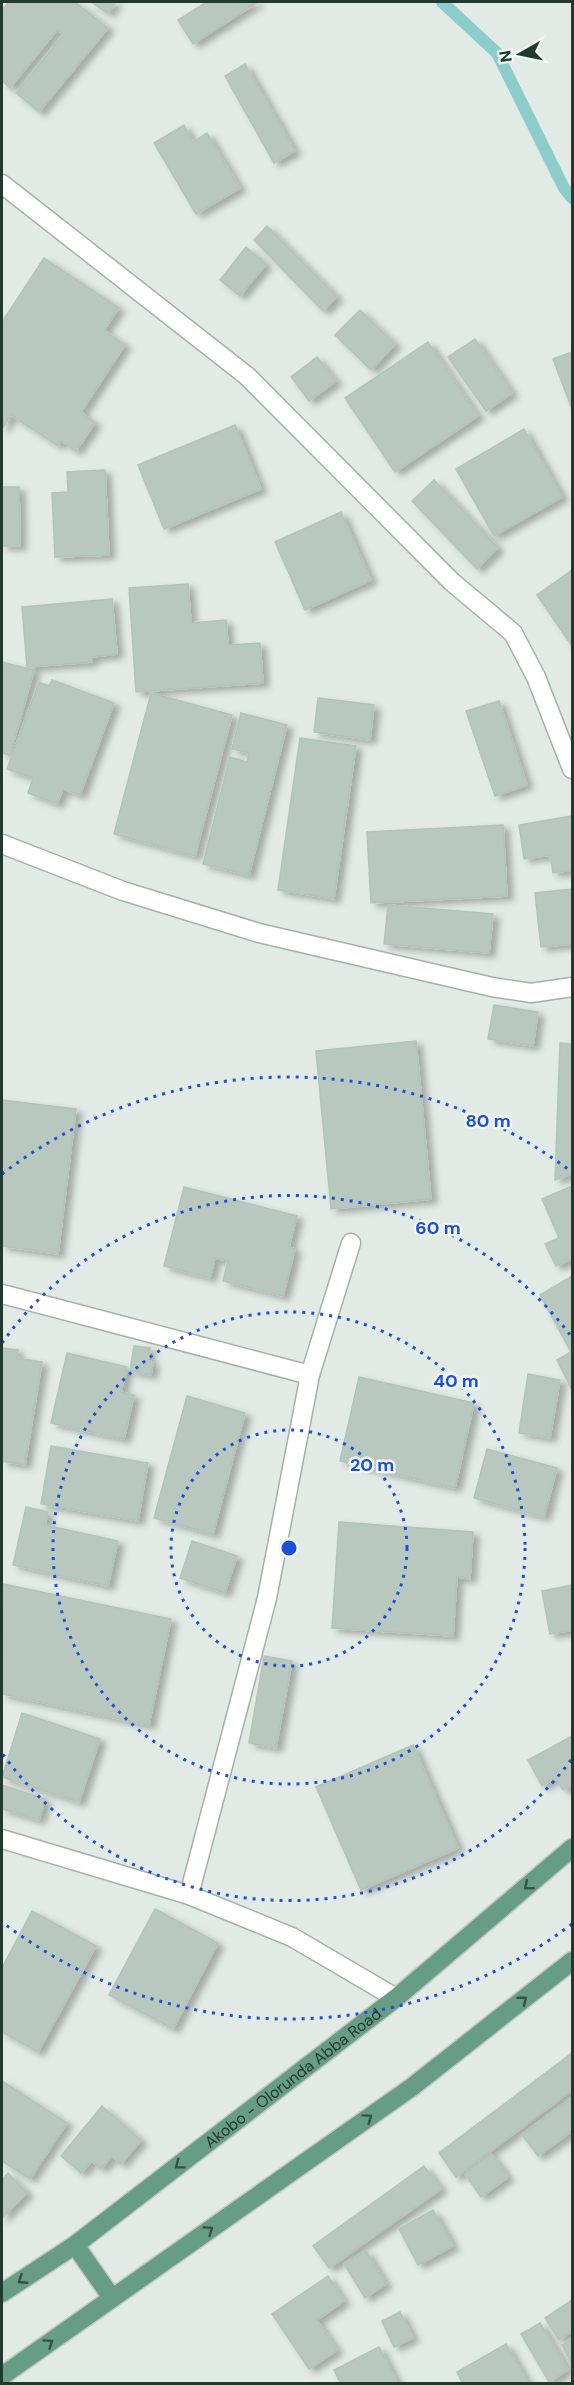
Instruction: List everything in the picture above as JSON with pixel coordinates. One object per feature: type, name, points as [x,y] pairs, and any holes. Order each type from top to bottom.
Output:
[{"type":"main road","name":"Akobo - Olorunda Abba Road","points":[[2,2293],[75,2245],[396,1998],[573,1848]]},
{"type":"main road","points":[[2,2376],[412,2087],[573,1961]]},
{"type":"main road","points":[[75,2245],[112,2298]]},
{"type":"street","points":[[2,184],[247,376],[452,582],[513,633],[536,677],[573,769]]},
{"type":"street","points":[[2,844],[123,891],[259,933],[492,987],[531,993],[573,987]]},
{"type":"street","points":[[189,1895],[267,1598],[310,1375],[351,1243]]},
{"type":"street","points":[[2,1294],[310,1375]]},
{"type":"street","points":[[2,1839],[189,1895],[292,1937],[396,1998]]},
{"type":"building","points":[[9,2],[75,2],[108,28],[39,112],[16,93],[63,35],[57,30],[10,88],[2,81],[2,10]]},
{"type":"building","points":[[91,2],[116,2],[108,13]]},
{"type":"building","points":[[207,2],[258,2],[193,44],[178,20]]},
{"type":"building","points":[[245,64],[295,151],[274,163],[225,76]]},
{"type":"building","points":[[184,125],[193,142],[207,133],[240,188],[196,214],[154,143]]},
{"type":"building","points":[[267,226],[337,297],[323,311],[254,240]]},
{"type":"building","points":[[246,247],[266,264],[240,296],[220,280]]},
{"type":"building","points":[[44,258],[119,308],[104,330],[125,345],[81,412],[95,423],[76,451],[61,441],[58,446],[11,415],[2,429],[2,322]]},
{"type":"building","points":[[360,310],[395,344],[371,370],[335,335]]},
{"type":"building","points":[[475,339],[512,393],[486,411],[448,357]]},
{"type":"building","points":[[428,342],[478,416],[395,472],[345,398]]},
{"type":"building","points":[[572,352],[572,409],[553,359]]},
{"type":"building","points":[[317,357],[336,381],[309,401],[291,377]]},
{"type":"building","points":[[235,425],[261,489],[164,529],[138,465]]},
{"type":"building","points":[[524,429],[562,497],[494,536],[456,469]]},
{"type":"building","points":[[105,470],[109,555],[55,557],[52,493],[68,492],[67,472]]},
{"type":"building","points":[[434,480],[498,548],[477,569],[412,501]]},
{"type":"building","points":[[2,487],[19,487],[20,546],[2,546]]},
{"type":"building","points":[[341,512],[371,580],[305,610],[275,542]]},
{"type":"building","points":[[572,570],[572,646],[537,595]]},
{"type":"building","points":[[188,584],[191,623],[226,620],[228,645],[260,643],[263,683],[136,692],[129,588]]},
{"type":"building","points":[[112,599],[117,654],[92,657],[92,662],[27,667],[22,607]]},
{"type":"building","points":[[2,662],[34,670],[10,755],[2,753]]},
{"type":"building","points":[[52,680],[114,703],[80,795],[63,789],[57,804],[28,793],[33,778],[7,769],[39,682],[49,686]]},
{"type":"building","points":[[151,693],[232,715],[195,856],[114,834]]},
{"type":"building","points":[[318,698],[374,705],[370,740],[314,732]]},
{"type":"building","points":[[499,701],[527,785],[495,796],[466,711]]},
{"type":"building","points":[[241,713],[287,725],[249,875],[203,864],[230,757],[247,762],[249,753],[232,749]]},
{"type":"building","points":[[300,738],[356,746],[334,899],[278,890]]},
{"type":"building","points":[[572,816],[572,870],[553,873],[550,855],[524,859],[519,825]]},
{"type":"building","points":[[503,825],[507,896],[371,903],[367,832]]},
{"type":"building","points":[[572,889],[572,944],[541,947],[535,893]]},
{"type":"building","points":[[388,905],[493,914],[489,953],[384,944]]},
{"type":"building","points":[[494,1005],[538,1012],[533,1046],[488,1039]]},
{"type":"building","points":[[416,1041],[431,1199],[331,1209],[316,1051]]},
{"type":"building","points":[[560,1043],[572,1044],[572,1174],[555,1180]]},
{"type":"building","points":[[2,1100],[76,1109],[58,1254],[2,1246]]},
{"type":"building","points":[[572,1186],[572,1259],[556,1266],[545,1244],[559,1238],[542,1199]]},
{"type":"building","points":[[184,1187],[297,1216],[289,1247],[295,1249],[283,1296],[223,1281],[228,1261],[215,1258],[210,1278],[164,1266]]},
{"type":"building","points":[[572,1276],[572,1390],[557,1360],[571,1352],[540,1295]]},
{"type":"building","points":[[134,1346],[150,1348],[148,1361],[153,1362],[151,1375],[130,1371]]},
{"type":"building","points":[[2,1348],[18,1350],[16,1358],[42,1362],[25,1465],[2,1461]]},
{"type":"building","points":[[67,1353],[127,1367],[121,1392],[134,1395],[124,1439],[51,1423]]},
{"type":"building","points":[[528,1374],[560,1380],[550,1438],[519,1433]]},
{"type":"building","points":[[359,1377],[474,1403],[455,1488],[340,1461]]},
{"type":"building","points":[[187,1396],[245,1413],[213,1534],[154,1518]]},
{"type":"building","points":[[51,1446],[148,1463],[138,1521],[41,1504]]},
{"type":"building","points":[[487,1449],[557,1468],[544,1517],[474,1498]]},
{"type":"building","points":[[26,1507],[48,1512],[45,1525],[118,1541],[108,1586],[13,1565]]},
{"type":"building","points":[[339,1522],[473,1532],[470,1579],[457,1577],[453,1636],[332,1628]]},
{"type":"building","points":[[192,1541],[237,1556],[225,1593],[180,1578]]},
{"type":"building","points":[[3,1584],[171,1619],[149,1725],[2,1694]]},
{"type":"building","points":[[572,1585],[572,1630],[550,1634],[542,1591]]},
{"type":"building","points":[[264,1656],[292,1661],[276,1748],[249,1743]]},
{"type":"building","points":[[22,1713],[100,1739],[79,1802],[2,1777]]},
{"type":"building","points":[[572,1736],[572,1785],[563,1790],[556,1778],[542,1786],[528,1760]]},
{"type":"building","points":[[413,1745],[458,1848],[361,1890],[316,1787]]},
{"type":"building","points":[[2,1785],[45,1799],[39,1820],[2,1809]]},
{"type":"building","points":[[155,1909],[218,1943],[173,2029],[109,1995]]},
{"type":"building","points":[[32,1911],[96,1946],[38,2052],[2,2032],[2,1968]]},
{"type":"building","points":[[572,2053],[572,2090],[456,2177],[439,2153]]},
{"type":"building","points":[[2,2081],[67,2123],[30,2179],[2,2161]]},
{"type":"building","points":[[572,2098],[572,2131],[538,2156],[522,2135]]},
{"type":"building","points":[[102,2106],[141,2140],[121,2164],[112,2156],[101,2169],[92,2161],[81,2173],[61,2156]]},
{"type":"building","points":[[491,2154],[508,2177],[481,2197],[465,2174]]},
{"type":"building","points":[[424,2166],[441,2189],[329,2268],[313,2246]]},
{"type":"building","points":[[8,2173],[27,2193],[2,2218],[2,2180]]},
{"type":"building","points":[[433,2210],[453,2246],[418,2265],[399,2229]]},
{"type":"building","points":[[366,2251],[386,2284],[365,2298],[344,2264]]},
{"type":"building","points":[[328,2276],[344,2301],[317,2320],[337,2350],[309,2369],[272,2314]]},
{"type":"building","points":[[572,2300],[572,2331],[559,2340],[545,2318]]},
{"type":"building","points":[[400,2312],[413,2338],[394,2347],[382,2321]]},
{"type":"building","points":[[540,2323],[568,2370],[549,2382],[521,2334]]},
{"type":"building","points":[[572,2339],[572,2364],[562,2345]]},
{"type":"building","points":[[506,2344],[528,2383],[463,2384],[457,2372]]},
{"type":"building","points":[[379,2347],[398,2384],[341,2384],[334,2370]]},
{"type":"waterway","points":[[442,2],[497,53],[564,188],[572,198]]}]
